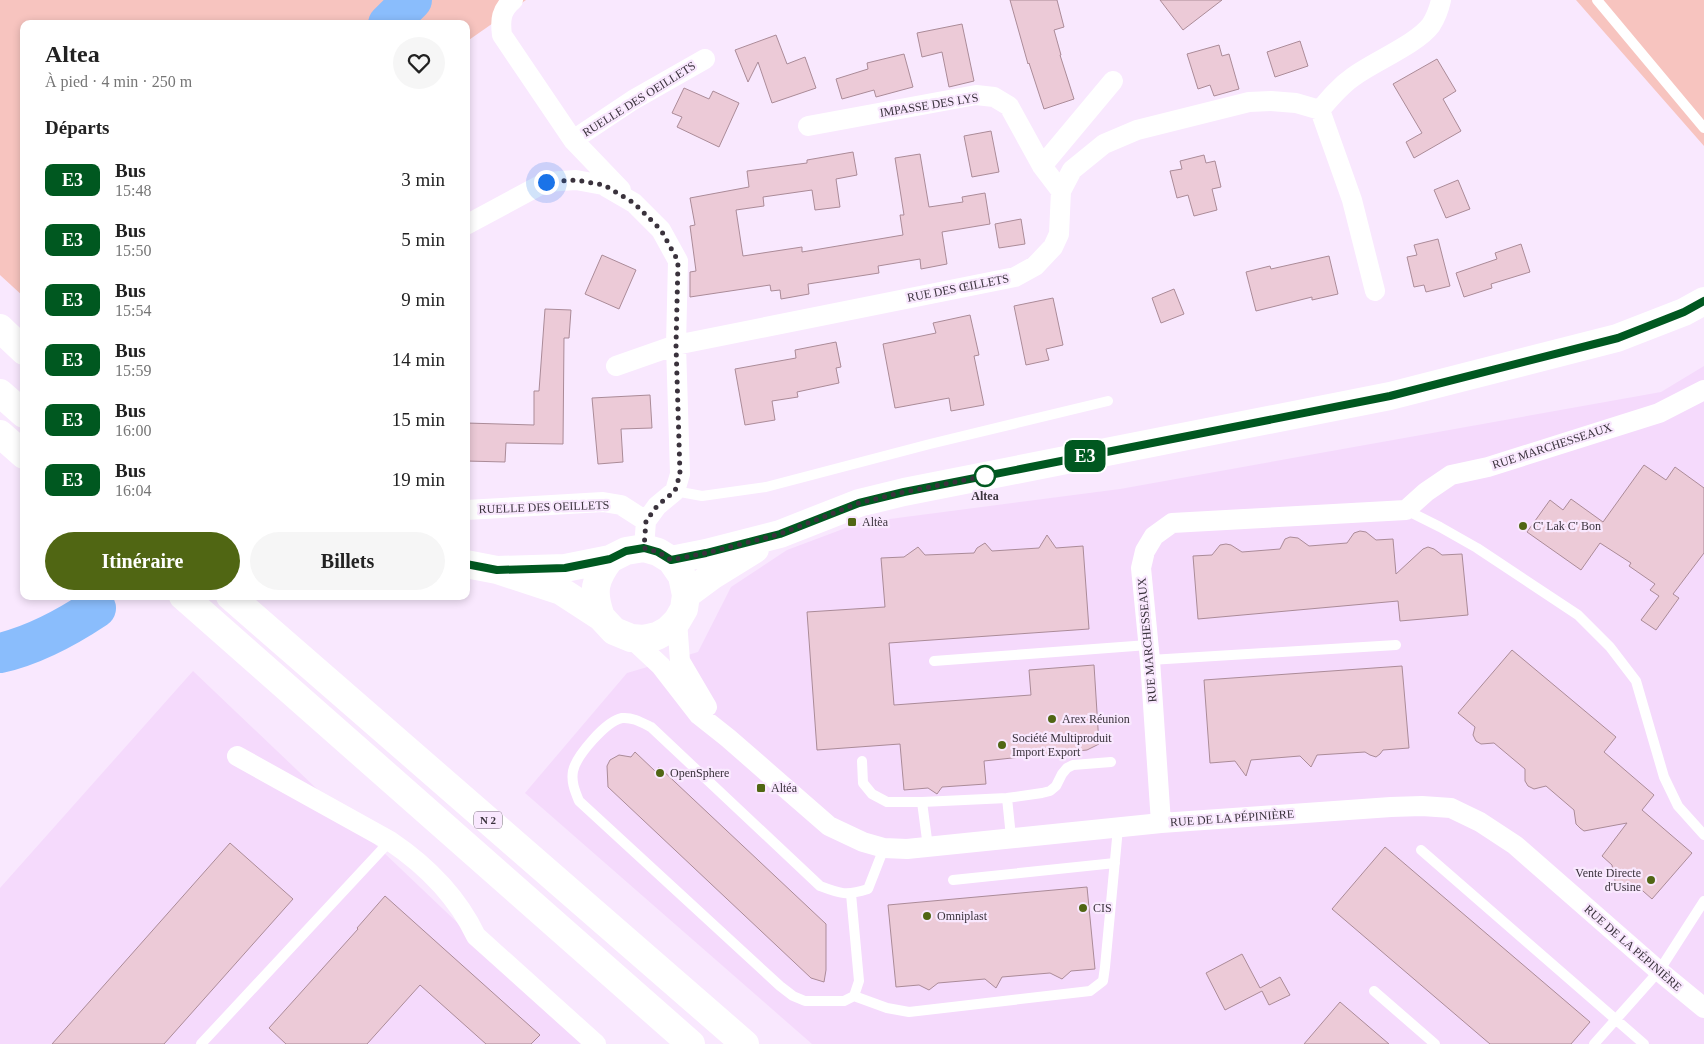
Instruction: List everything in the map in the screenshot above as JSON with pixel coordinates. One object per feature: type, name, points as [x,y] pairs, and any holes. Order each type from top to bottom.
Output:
[{"type":"main road","points":[[671,560],[780,534],[859,503],[904,492],[1409,391],[1618,338],[1684,312],[1704,301]]},
{"type":"main road","points":[[0,328],[20,347]]},
{"type":"main road","points":[[0,393],[20,410]]},
{"type":"main road","points":[[0,434],[20,452]]},
{"type":"main road","points":[[686,595],[713,575],[780,534]]},
{"type":"main road","points":[[470,565],[497,570],[560,591],[602,617],[614,631],[631,638],[644,639],[657,636],[668,630],[677,621],[684,609],[686,595],[682,576],[671,560],[658,552],[644,548],[626,551],[610,559],[565,568],[497,570]]},
{"type":"main road","points":[[602,617],[596,602],[595,586],[601,572],[610,559]]},
{"type":"main road","name":"N 2","points":[[188,600],[691,1044]]},
{"type":"main road","name":"N 2","points":[[235,600],[745,1044]]},
{"type":"street","name":"RUELLE DES OEILLETS","points":[[513,0],[503,11],[500,22],[502,35],[573,140],[661,230],[678,261],[676,345],[680,474],[675,491]]},
{"type":"street","points":[[1375,290],[1352,200],[1320,110],[1335,92],[1352,77],[1418,37],[1430,26],[1442,0]]},
{"type":"street","name":"RUELLE DES OEILLETS","points":[[573,140],[633,100],[705,59]]},
{"type":"street","points":[[1042,166],[1113,81]]},
{"type":"street","name":"IMPASSE DES LYS","points":[[808,126],[976,95],[994,97],[1009,106],[1042,166],[1061,190]]},
{"type":"street","name":"RUE DES ŒILLETS","points":[[616,366],[676,345],[1015,277],[1035,266],[1046,257],[1053,247],[1059,234],[1061,190],[1072,170],[1104,144],[1136,130],[1249,102],[1296,103],[1320,110]]},
{"type":"street","name":"RUELLE DES OEILLETS","points":[[470,223],[546,182],[576,180],[604,185],[634,203]]},
{"type":"street","name":"RUE MARCHESSEAUX","points":[[1160,823],[1149,652],[1141,568],[1145,551],[1154,536],[1172,523],[1406,510],[1426,492],[1451,475],[1488,467],[1659,412],[1704,390]]},
{"type":"street","points":[[644,548],[646,521],[657,506],[675,491]]},
{"type":"street","name":"RUELLE DES OEILLETS","points":[[470,510],[603,502],[621,505],[646,521]]},
{"type":"street","points":[[677,621],[680,661],[708,709],[728,738]]},
{"type":"street","points":[[631,638],[661,666],[699,715],[728,738]]},
{"type":"street","name":"RUE DE LA PÉPINIÈRE","points":[[728,738],[830,826],[863,842],[884,848],[906,849],[1160,823],[1391,807],[1422,806],[1451,808],[1480,822],[1515,845],[1659,972],[1704,1008]]},
{"type":"street","points":[[237,756],[390,841],[421,864],[448,892],[468,919],[476,936],[596,1044]]},
{"type":"lane","points":[[1597,0],[1704,128]]},
{"type":"lane","points":[[675,491],[702,496],[766,486],[1108,401]]},
{"type":"lane","name":"RUE MARCHESSEAUX","points":[[1406,510],[1477,548],[1578,615],[1610,647],[1636,681],[1664,777],[1678,806],[1704,835]]},
{"type":"lane","points":[[934,661],[1149,652],[1396,645]]},
{"type":"lane","points":[[851,894],[859,981],[854,996],[844,1001],[806,1000],[793,996],[579,801],[573,787],[573,771],[580,755],[609,724],[621,718],[636,719],[644,723],[651,727],[820,886],[839,893],[851,894],[868,889],[884,848]]},
{"type":"lane","points":[[862,761],[863,782],[872,794],[887,802],[1007,798],[1050,790],[1056,786],[1067,768],[1073,765],[1111,762]]},
{"type":"lane","points":[[1007,798],[1011,837]]},
{"type":"lane","points":[[922,802],[928,847]]},
{"type":"lane","points":[[854,996],[887,1008],[909,1012],[1090,991],[1102,981],[1104,974],[1118,828]]},
{"type":"lane","points":[[201,1044],[390,841]]},
{"type":"lane","points":[[1421,850],[1644,1044]]},
{"type":"lane","points":[[953,880],[1115,863]]},
{"type":"lane","points":[[1594,1044],[1659,972],[1704,902]]},
{"type":"lane","points":[[1374,991],[1434,1044]]},
{"type":"shaded area","points":[[0,0],[526,0],[470,39],[470,20],[20,20],[20,293],[0,275]]},
{"type":"shaded area","points":[[1576,0],[1704,0],[1704,146]]},
{"type":"shaded area","points":[[1704,366],[1704,1044],[812,1044],[525,793],[627,673],[698,652],[731,587],[787,550],[859,523],[1120,489],[1661,392]]},
{"type":"shaded area","points":[[193,671],[585,1044],[0,1044],[0,888]]},
{"type":"building","points":[[1010,0],[1057,0],[1064,27],[1054,30],[1074,99],[1044,109],[1028,64]]},
{"type":"building","points":[[1160,0],[1222,0],[1183,30]]},
{"type":"building","points":[[962,24],[974,81],[949,87],[942,52],[922,57],[917,33]]},
{"type":"building","points":[[776,35],[787,64],[805,57],[816,88],[772,103],[758,62],[748,82],[735,50]]},
{"type":"building","points":[[1300,41],[1308,66],[1275,77],[1267,52]]},
{"type":"building","points":[[1219,45],[1222,56],[1229,54],[1239,89],[1214,96],[1210,85],[1198,89],[1187,54]]},
{"type":"building","points":[[904,54],[913,87],[876,97],[874,90],[842,99],[836,79],[868,69],[867,63]]},
{"type":"building","points":[[1437,59],[1456,91],[1443,99],[1461,131],[1414,158],[1406,142],[1422,133],[1393,84]]},
{"type":"building","points":[[684,88],[709,99],[713,91],[739,103],[719,147],[677,127],[682,117],[672,113]]},
{"type":"building","points":[[991,131],[999,172],[972,177],[964,136]]},
{"type":"building","points":[[853,152],[857,175],[836,179],[840,207],[815,210],[812,190],[763,197],[764,206],[736,210],[743,256],[802,247],[802,252],[903,235],[900,215],[904,215],[895,158],[920,154],[929,207],[963,202],[962,197],[985,193],[990,224],[942,232],[947,264],[921,269],[920,259],[878,266],[879,273],[808,284],[809,294],[781,299],[780,290],[771,291],[770,285],[690,297],[690,272],[696,271],[690,226],[695,225],[690,198],[749,187],[747,171],[807,163],[807,160]]},
{"type":"building","points":[[1204,155],[1206,163],[1215,161],[1221,187],[1212,189],[1217,210],[1194,216],[1188,195],[1177,198],[1170,171],[1182,169],[1180,161]]},
{"type":"building","points":[[1458,180],[1470,209],[1446,218],[1434,190]]},
{"type":"building","points":[[1021,219],[1025,244],[999,248],[995,224]]},
{"type":"building","points":[[1438,239],[1450,286],[1426,292],[1424,285],[1414,287],[1407,257],[1417,255],[1414,245]]},
{"type":"building","points":[[1521,244],[1530,272],[1491,284],[1492,288],[1464,297],[1456,273],[1497,259],[1495,253]]},
{"type":"building","points":[[602,255],[636,270],[619,309],[585,294]]},
{"type":"building","points":[[1329,256],[1338,294],[1312,300],[1312,297],[1256,311],[1246,272],[1270,266],[1271,269]]},
{"type":"building","points":[[1174,289],[1184,314],[1161,323],[1152,298]]},
{"type":"building","points":[[1053,298],[1063,345],[1046,349],[1049,360],[1026,365],[1014,306]]},
{"type":"building","points":[[545,309],[571,310],[569,338],[564,338],[563,444],[506,443],[505,462],[470,461],[470,423],[534,425],[534,391],[539,391]]},
{"type":"building","points":[[970,315],[979,355],[974,356],[984,405],[951,411],[949,398],[895,408],[883,344],[936,333],[933,323]]},
{"type":"building","points":[[836,342],[841,367],[836,368],[839,383],[797,392],[798,397],[772,401],[775,420],[745,425],[735,369],[796,358],[795,350]]},
{"type":"building","points":[[650,395],[652,428],[621,429],[623,462],[598,464],[592,398]]},
{"type":"building","points":[[1644,465],[1666,480],[1675,467],[1704,488],[1704,553],[1673,594],[1679,598],[1656,630],[1641,620],[1659,596],[1650,590],[1655,584],[1629,566],[1631,563],[1600,543],[1581,570],[1527,532],[1550,500],[1563,510],[1571,499],[1603,522]]},
{"type":"building","points":[[1366,532],[1376,540],[1393,539],[1396,574],[1423,549],[1428,547],[1442,555],[1462,554],[1468,615],[1400,621],[1398,601],[1198,619],[1193,556],[1212,555],[1220,545],[1226,544],[1242,552],[1280,549],[1285,539],[1290,537],[1298,538],[1309,546],[1347,543],[1354,533]]},
{"type":"building","points":[[1047,535],[1056,548],[1083,546],[1089,629],[889,643],[894,705],[1031,695],[1029,670],[1094,665],[1099,744],[1087,750],[984,761],[986,784],[942,787],[937,794],[928,788],[904,790],[900,744],[817,750],[807,612],[885,607],[881,558],[904,557],[918,547],[925,555],[974,553],[977,548],[985,543],[992,551],[1039,548]]},
{"type":"building","points":[[1512,650],[1616,737],[1604,752],[1654,795],[1642,810],[1692,853],[1652,899],[1635,884],[1623,886],[1615,881],[1612,865],[1602,856],[1627,823],[1584,831],[1576,824],[1574,810],[1546,786],[1534,789],[1528,786],[1525,781],[1525,769],[1494,743],[1481,744],[1476,741],[1473,735],[1475,727],[1458,713]]},
{"type":"building","points":[[1402,666],[1409,748],[1383,750],[1376,757],[1365,752],[1317,755],[1311,767],[1300,756],[1251,760],[1246,776],[1235,761],[1210,763],[1204,680]]},
{"type":"building","points":[[635,752],[655,771],[659,767],[826,924],[826,970],[824,982],[811,978],[608,787],[607,766],[610,760],[619,755],[631,757]]},
{"type":"building","points":[[230,843],[293,899],[164,1044],[52,1044]]},
{"type":"building","points":[[1385,847],[1590,1022],[1571,1044],[1490,1044],[1332,909]]},
{"type":"building","points":[[1087,887],[1095,969],[1071,971],[1062,979],[1050,973],[1002,977],[996,988],[985,979],[938,983],[929,990],[919,985],[896,987],[888,905]]},
{"type":"building","points":[[385,896],[540,1035],[531,1044],[486,1044],[420,985],[367,1044],[286,1044],[269,1028],[358,929]]},
{"type":"building","points":[[1242,954],[1260,988],[1280,977],[1290,995],[1269,1005],[1262,991],[1225,1010],[1206,973]]},
{"type":"building","points":[[1340,1002],[1389,1044],[1304,1044]]},
{"type":"waterway","points":[[392,20],[412,0]]},
{"type":"waterway","points":[[0,653],[13,650],[50,635],[96,608]]},
{"type":"bus line","name":"E3","points":[[470,565],[497,570],[565,568],[610,559],[626,551],[644,548],[658,552],[671,560],[706,553],[780,534],[859,503],[904,492],[1390,396],[1618,338],[1684,312],[1704,301]]},
{"type":"place","name":"Altea","points":[[985,476]]},
{"type":"place","name":"Altèa","points":[[852,522]]},
{"type":"place","name":"C' Lak C' Bon","points":[[1523,526]]},
{"type":"place","name":"Arex Réunion","points":[[1052,719]]},
{"type":"place","name":"Société Multiproduit Import Export","points":[[1002,745]]},
{"type":"place","name":"OpenSphere","points":[[660,773]]},
{"type":"place","name":"Altéa","points":[[761,788]]},
{"type":"place","name":"Vente Directe d'Usine","points":[[1651,880]]},
{"type":"place","name":"CIS","points":[[1083,908]]},
{"type":"place","name":"Omniplast","points":[[927,916]]},
{"type":"route","points":[[546,182],[576,180],[604,185],[634,203],[644,212],[661,230],[678,261],[676,345],[680,474],[675,491],[657,506],[646,521],[644,548],[658,552],[671,560],[706,553],[780,534],[859,503],[985,476]]}]
